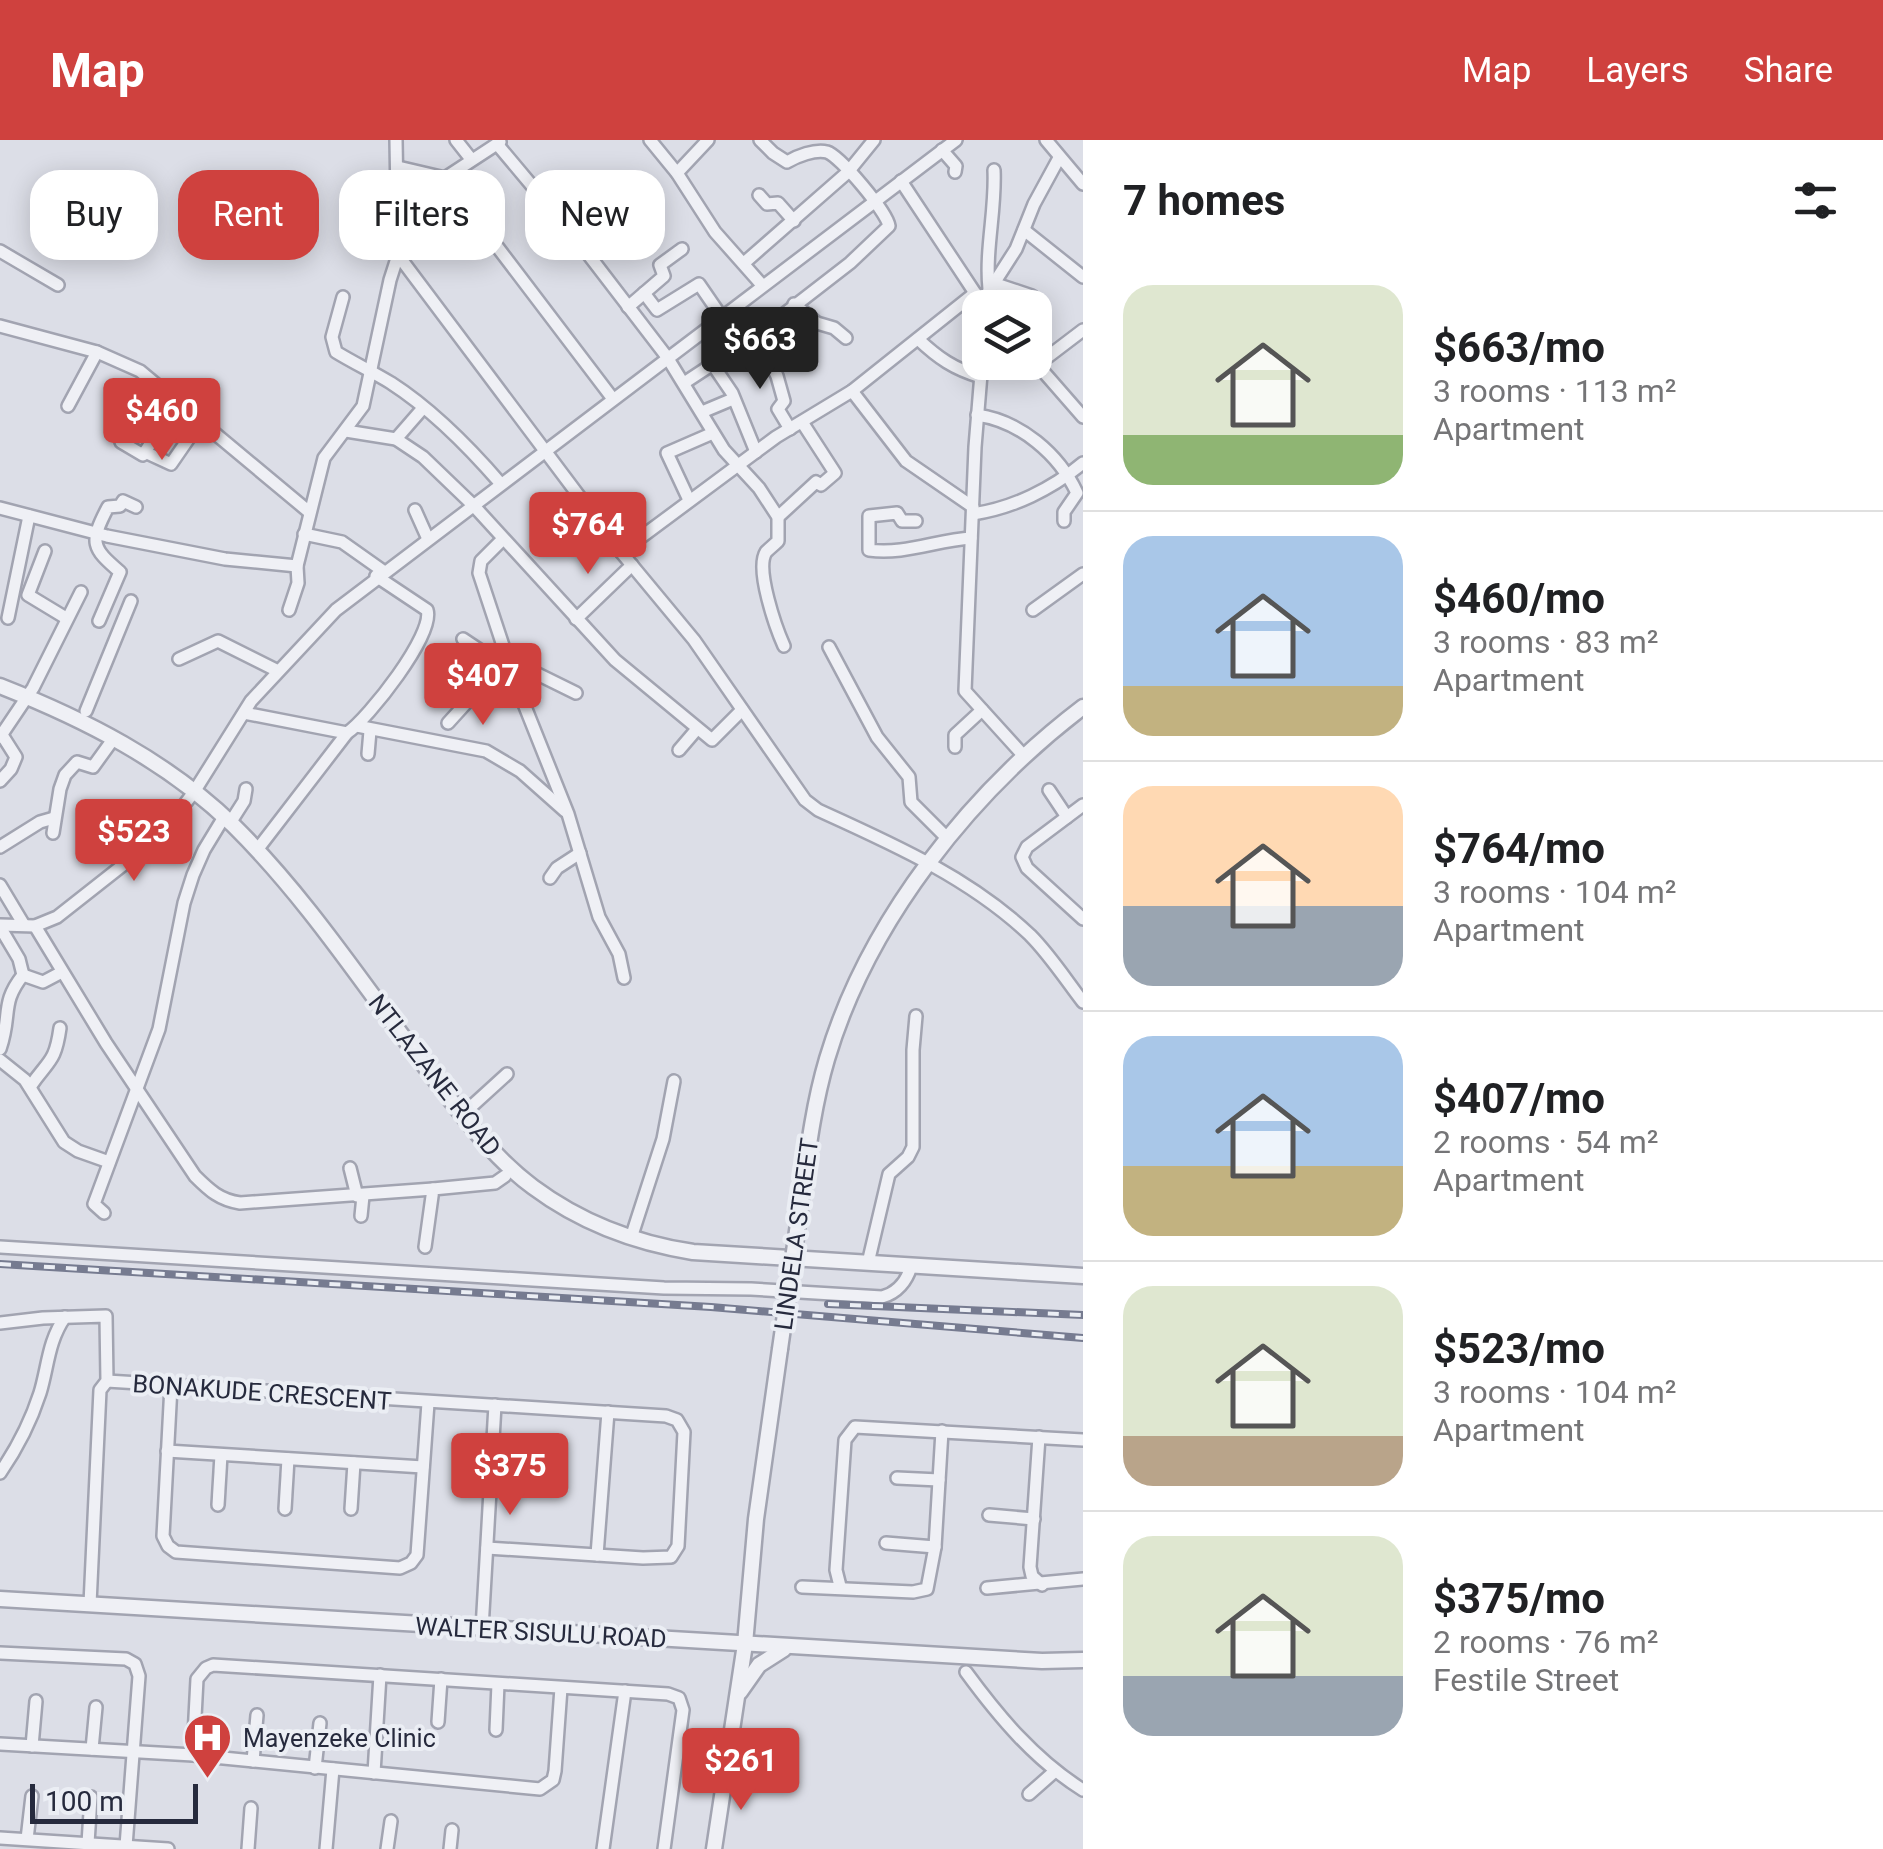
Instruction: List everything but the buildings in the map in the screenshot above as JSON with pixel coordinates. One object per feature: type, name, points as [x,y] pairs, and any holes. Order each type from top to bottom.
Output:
[{"type":"street","points":[[396,140],[398,167],[411,170]]},
{"type":"street","points":[[456,140],[471,159]]},
{"type":"street","points":[[669,140],[654,144],[715,232],[762,285]]},
{"type":"street","points":[[686,140],[696,151]]},
{"type":"street","points":[[677,173],[708,140]]},
{"type":"street","points":[[684,384],[757,335],[887,231],[889,221],[876,200],[833,156],[822,152],[787,162],[760,140]]},
{"type":"street","points":[[814,140],[822,152]]},
{"type":"street","points":[[744,264],[848,172],[874,140]]},
{"type":"street","points":[[23,975],[0,926],[29,926],[71,906],[168,826],[251,701],[336,610],[956,140]]},
{"type":"street","points":[[1046,140],[1083,184]]},
{"type":"street","points":[[456,170],[499,142],[525,174]]},
{"type":"street","points":[[942,150],[956,166],[955,172]]},
{"type":"street","points":[[991,290],[1059,158]]},
{"type":"street","points":[[993,287],[988,274],[996,197],[994,170]]},
{"type":"street","points":[[901,181],[975,290]]},
{"type":"street","points":[[759,195],[767,204],[778,202],[794,221]]},
{"type":"street","points":[[1024,230],[1083,277]]},
{"type":"street","points":[[628,306],[664,276],[662,264],[682,249]]},
{"type":"street","points":[[0,250],[58,285]]},
{"type":"street","points":[[505,257],[613,399]]},
{"type":"street","points":[[289,610],[298,582],[296,566],[308,512],[324,458],[363,406],[396,260]]},
{"type":"street","points":[[402,260],[622,552],[694,640],[812,806],[930,864],[998,908],[1032,937],[1083,1002]]},
{"type":"street","points":[[593,260],[666,357],[713,433],[778,517],[778,541],[766,553],[764,568],[772,616],[784,646]]},
{"type":"street","points":[[644,293],[658,310],[700,284],[721,316]]},
{"type":"street","points":[[993,287],[1006,290]]},
{"type":"street","points":[[344,297],[332,347],[423,408],[501,484]]},
{"type":"street","points":[[794,304],[816,322],[834,328],[846,338]]},
{"type":"street","points":[[622,552],[756,452],[852,392],[918,339],[962,313]]},
{"type":"street","points":[[0,326],[97,352],[140,371],[308,512]]},
{"type":"street","points":[[1052,352],[1083,330]]},
{"type":"street","points":[[757,335],[778,376],[784,401],[778,409],[835,473],[821,485],[816,482],[778,517]]},
{"type":"street","points":[[918,339],[940,360],[962,371]]},
{"type":"street","points":[[68,406],[97,352]]},
{"type":"street","points":[[713,364],[756,452]]},
{"type":"street","points":[[981,380],[966,691],[1023,755]]},
{"type":"street","points":[[1050,380],[1083,417]]},
{"type":"street","points":[[852,392],[906,461],[973,510],[1012,504],[1067,476],[1083,463]]},
{"type":"street","points":[[702,412],[733,399]]},
{"type":"street","points":[[120,442],[143,456],[178,401]]},
{"type":"street","points":[[396,439],[423,408]]},
{"type":"street","points":[[977,415],[1019,428],[1067,476],[1077,494],[1064,512],[1064,520]]},
{"type":"street","points":[[145,452],[170,464],[200,422]]},
{"type":"street","points":[[346,431],[396,439],[423,457],[474,506],[614,660],[712,740],[742,710]]},
{"type":"street","points":[[689,500],[666,453],[713,433]]},
{"type":"street","points":[[99,621],[120,572],[97,551],[96,533],[108,507],[120,506],[123,501],[136,506]]},
{"type":"street","points":[[0,510],[225,558],[296,566]]},
{"type":"street","points":[[415,510],[428,539]]},
{"type":"street","points":[[916,521],[902,521],[898,513],[869,516],[869,550],[901,550],[972,538]]},
{"type":"street","points":[[8,618],[29,516]]},
{"type":"street","points":[[257,850],[358,730],[398,675],[430,620],[427,610],[342,542],[304,534]]},
{"type":"street","points":[[502,540],[482,561],[479,570],[503,648],[568,814],[599,917],[619,954],[624,978]]},
{"type":"street","points":[[45,551],[28,595],[66,618]]},
{"type":"street","points":[[576,619],[632,564]]},
{"type":"street","points":[[1033,610],[1083,574]]},
{"type":"street","points":[[0,781],[16,757],[1,736],[28,697],[81,592]]},
{"type":"street","points":[[86,712],[132,601]]},
{"type":"street","points":[[463,639],[487,654],[503,648]]},
{"type":"street","points":[[179,659],[218,641],[278,671]]},
{"type":"street","points":[[828,647],[878,737],[909,777],[911,802],[948,839]]},
{"type":"street","points":[[510,666],[576,693]]},
{"type":"street","points":[[448,722],[489,678],[498,679],[510,666]]},
{"type":"street","name":"NTLAZANE ROAD","points":[[0,686],[114,738],[194,792],[227,820],[300,898],[497,1156],[530,1185],[568,1210],[632,1238],[693,1252],[1083,1276]]},
{"type":"street","name":"LINDELA STREET","points":[[714,1849],[738,1698],[756,1519],[813,1116],[836,1032],[880,937],[948,839],[1023,755],[1083,707]]},
{"type":"street","points":[[954,747],[955,735],[982,710]]},
{"type":"street","points":[[244,714],[446,741],[486,751],[520,771],[568,814]]},
{"type":"street","points":[[679,750],[697,728]]},
{"type":"street","points":[[358,730],[368,754]]},
{"type":"street","points":[[53,833],[64,775],[77,762],[93,767],[114,738]]},
{"type":"street","points":[[104,1213],[94,1204],[159,1029],[184,904],[204,850],[244,801],[246,789]]},
{"type":"street","points":[[1048,790],[1067,818]]},
{"type":"street","points":[[1083,806],[1027,847],[1023,860],[1083,919]]},
{"type":"street","points":[[0,848],[40,822],[54,818]]},
{"type":"street","points":[[550,878],[580,853]]},
{"type":"street","points":[[0,885],[196,1176],[224,1200],[240,1203],[433,1190],[494,1182],[505,1176]]},
{"type":"street","points":[[23,975],[43,982],[62,972]]},
{"type":"street","points":[[0,1049],[5,1032],[2,1001],[23,975]]},
{"type":"street","points":[[868,1263],[889,1174],[913,1147],[916,1016]]},
{"type":"street","points":[[30,1087],[56,1054],[60,1028]]},
{"type":"street","points":[[0,1060],[30,1087],[64,1142],[109,1162]]},
{"type":"street","points":[[462,1115],[507,1074]]},
{"type":"street","points":[[632,1238],[663,1139],[674,1081]]},
{"type":"street","points":[[350,1168],[360,1196],[361,1216]]},
{"type":"street","points":[[426,1247],[433,1190]]},
{"type":"street","points":[[0,1247],[664,1288],[882,1297],[900,1287],[911,1266]]},
{"type":"street","points":[[0,1324],[106,1316],[107,1380]]},
{"type":"street","points":[[0,1473],[24,1438],[41,1391],[54,1332],[64,1317]]},
{"type":"street","name":"BONAKUDE CRESCENT","points":[[90,1604],[100,1390],[107,1380],[666,1416],[681,1426],[684,1432],[678,1546],[666,1559],[487,1548]]},
{"type":"street","points":[[170,1386],[163,1536],[168,1546],[176,1552],[400,1568],[411,1563],[417,1554],[428,1403]]},
{"type":"street","points":[[482,1629],[494,1405]]},
{"type":"street","points":[[597,1555],[608,1412]]},
{"type":"street","points":[[840,1586],[836,1570],[849,1432],[862,1426],[1083,1440]]},
{"type":"street","points":[[802,1586],[914,1592],[927,1589],[935,1547],[942,1431]]},
{"type":"street","points":[[1039,1437],[1030,1567],[1032,1576],[1042,1584]]},
{"type":"street","points":[[167,1452],[423,1467]]},
{"type":"street","points":[[218,1505],[221,1454]]},
{"type":"street","points":[[285,1509],[288,1459]]},
{"type":"street","points":[[351,1509],[354,1463]]},
{"type":"street","points":[[897,1478],[939,1480]]},
{"type":"street","points":[[989,1515],[1034,1519]]},
{"type":"street","points":[[886,1543],[935,1547]]},
{"type":"street","points":[[986,1588],[1083,1579]]},
{"type":"street","name":"WALTER SISULU ROAD","points":[[0,1598],[482,1629],[1042,1661],[1083,1660]]},
{"type":"street","points":[[738,1698],[759,1665],[789,1646]]},
{"type":"street","points":[[0,1653],[131,1660],[139,1676],[126,1846]]},
{"type":"street","points":[[192,1755],[197,1679],[213,1665],[668,1694],[680,1698],[683,1710],[664,1849]]},
{"type":"street","points":[[966,1672],[1027,1747],[1054,1772],[1083,1790]]},
{"type":"street","points":[[374,1773],[380,1675]]},
{"type":"street","points":[[438,1722],[441,1679]]},
{"type":"street","points":[[496,1730],[498,1684]]},
{"type":"street","points":[[0,1744],[192,1755],[532,1789],[545,1787],[553,1780],[560,1688]]},
{"type":"street","points":[[602,1849],[626,1691]]},
{"type":"street","points":[[32,1746],[36,1701]]},
{"type":"street","points":[[92,1749],[96,1707]]},
{"type":"street","points":[[253,1761],[257,1715]]},
{"type":"street","points":[[315,1768],[320,1723]]},
{"type":"street","points":[[326,1849],[333,1770]]},
{"type":"street","points":[[1029,1794],[1054,1772]]},
{"type":"street","points":[[27,1839],[32,1796]]},
{"type":"street","points":[[88,1843],[91,1797]]},
{"type":"street","points":[[248,1849],[250,1808]]},
{"type":"street","points":[[388,1849],[391,1821]]},
{"type":"street","points":[[450,1849],[452,1830]]},
{"type":"street","points":[[0,1838],[168,1849]]},
{"type":"railway","points":[[0,1264],[711,1307],[1083,1338]]},
{"type":"railway","points":[[828,1304],[1083,1315]]},
{"type":"place","name":"Mayenzeke Clinic","points":[[208,1780]]}]
